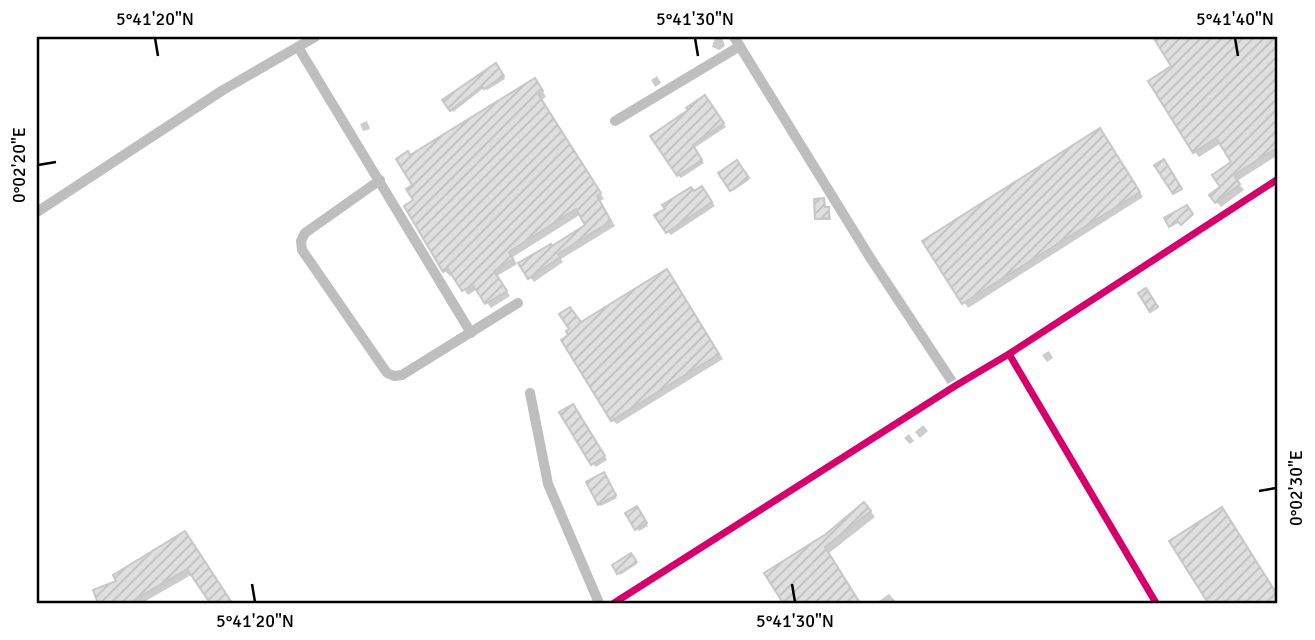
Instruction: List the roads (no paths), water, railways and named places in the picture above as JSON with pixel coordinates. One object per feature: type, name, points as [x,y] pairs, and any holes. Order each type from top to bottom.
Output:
[{"type":"street","points":[[37,212],[223,90],[315,37]]},
{"type":"street","points":[[615,121],[737,42],[871,259],[955,386]]},
{"type":"street","points":[[298,47],[471,333]]},
{"type":"street","points":[[380,180],[305,233],[301,241],[302,250],[387,373],[402,375],[519,303]]},
{"type":"street","points":[[614,603],[1009,354],[1278,180]]},
{"type":"street","points":[[1009,354],[1156,603]]},
{"type":"street","points":[[530,393],[548,484],[599,603]]}]
